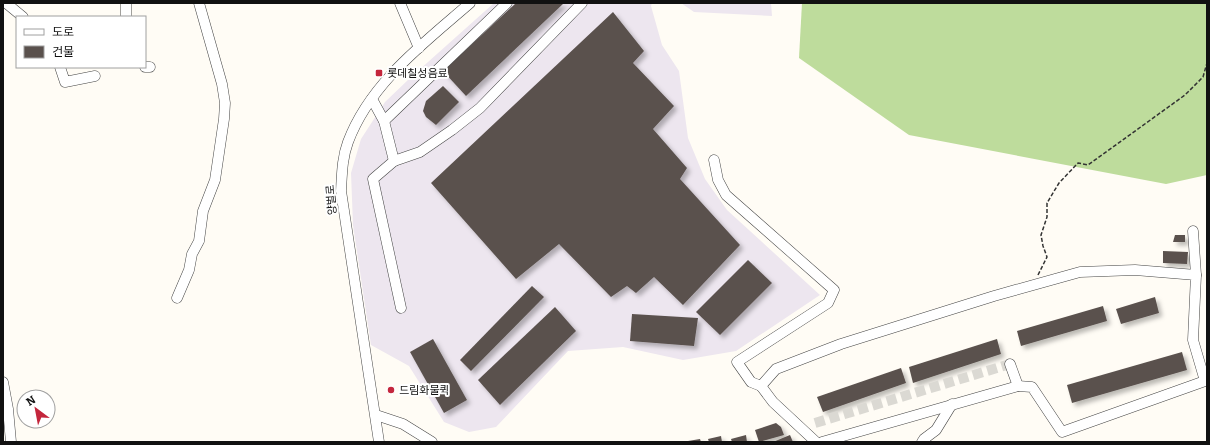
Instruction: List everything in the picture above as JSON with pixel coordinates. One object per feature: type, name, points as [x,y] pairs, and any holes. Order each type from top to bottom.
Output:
[{"type":"street","points":[[6,3],[22,16]]},
{"type":"street","points":[[126,3],[126,16]]},
{"type":"street","points":[[177,298],[189,270],[192,254],[199,241],[203,211],[215,180],[224,119],[225,103],[222,84],[199,3]]},
{"type":"street","points":[[400,3],[419,48]]},
{"type":"street","name":"양벌로","points":[[379,442],[341,191],[342,165],[348,143],[356,125],[372,99],[396,69],[470,3]]},
{"type":"street","points":[[384,121],[507,3]]},
{"type":"street","points":[[401,308],[372,179],[394,162],[420,152],[480,108],[582,3]]},
{"type":"street","points":[[60,68],[65,82],[95,76]]},
{"type":"street","points":[[372,99],[384,121],[394,162]]},
{"type":"street","points":[[714,160],[718,180],[726,195],[834,290],[828,303],[737,362],[751,382],[761,386],[773,402],[816,442]]},
{"type":"street","points":[[822,442],[1018,386],[1032,387],[1062,432],[1205,381],[1193,340],[1196,275],[1193,231]]},
{"type":"street","points":[[761,386],[776,369],[841,344],[994,296],[1080,272],[1135,270],[1196,275]]},
{"type":"street","points":[[1010,364],[1018,386]]},
{"type":"street","points":[[3,382],[8,409],[11,442]]},
{"type":"street","points":[[922,442],[936,430],[952,404]]},
{"type":"street","points":[[376,415],[403,424],[432,442]]},
{"type":"path","points":[[1036,278],[1047,256],[1041,235],[1047,217],[1047,203],[1059,183],[1078,163],[1088,165],[1185,95],[1203,77],[1207,63]]},
{"type":"shaded area","points":[[494,3],[652,3],[651,6],[662,45],[679,71],[688,138],[705,179],[727,210],[820,295],[736,351],[683,360],[623,347],[568,351],[496,427],[469,432],[444,422],[409,366],[371,345],[353,225],[351,173],[361,139],[385,102]]},
{"type":"shaded area","points":[[681,3],[771,3],[772,16],[694,12]]},
{"type":"green space","points":[[802,3],[1207,3],[1207,175],[1166,184],[909,135],[799,58]]},
{"type":"building","points":[[516,3],[564,3],[466,96],[443,71]]},
{"type":"building","points":[[613,12],[644,51],[633,63],[674,106],[653,129],[687,168],[680,179],[740,245],[683,305],[654,277],[636,293],[627,286],[611,297],[559,244],[516,279],[431,183]]},
{"type":"building","points":[[443,86],[459,102],[436,125],[426,117],[423,111],[426,101]]},
{"type":"building","points":[[1175,235],[1185,235],[1185,242],[1173,242]]},
{"type":"building","points":[[1163,251],[1188,252],[1187,264],[1163,263]]},
{"type":"building","points":[[748,260],[772,283],[720,335],[696,312]]},
{"type":"building","points":[[532,286],[544,297],[471,371],[460,360]]},
{"type":"building","points":[[1155,297],[1159,313],[1121,324],[1116,309]]},
{"type":"building","points":[[1103,306],[1107,321],[1021,346],[1017,331]]},
{"type":"building","points":[[555,307],[576,331],[500,405],[478,380]]},
{"type":"building","points":[[632,314],[698,318],[694,346],[630,341]]},
{"type":"building","points":[[433,339],[467,400],[444,413],[410,352]]},
{"type":"building","points":[[997,339],[1001,354],[913,383],[909,367]]},
{"type":"building","points":[[1182,352],[1187,370],[1072,403],[1067,385]]},
{"type":"building","points":[[901,368],[906,383],[823,412],[817,397]]},
{"type":"building","points":[[776,423],[781,427],[784,435],[759,442],[755,430]]},
{"type":"building","points":[[746,435],[747,442],[732,442],[731,439]]},
{"type":"building","points":[[790,435],[793,442],[773,442]]},
{"type":"building","points":[[721,436],[722,442],[709,442],[708,439]]},
{"type":"building","points":[[700,439],[701,442],[688,442],[688,441]]},
{"type":"tunnel","points":[[815,423],[1010,364]]},
{"type":"place","name":"롯데칠성음료","points":[[379,73]]},
{"type":"place","name":"드림화물퀵","points":[[391,390]]}]
